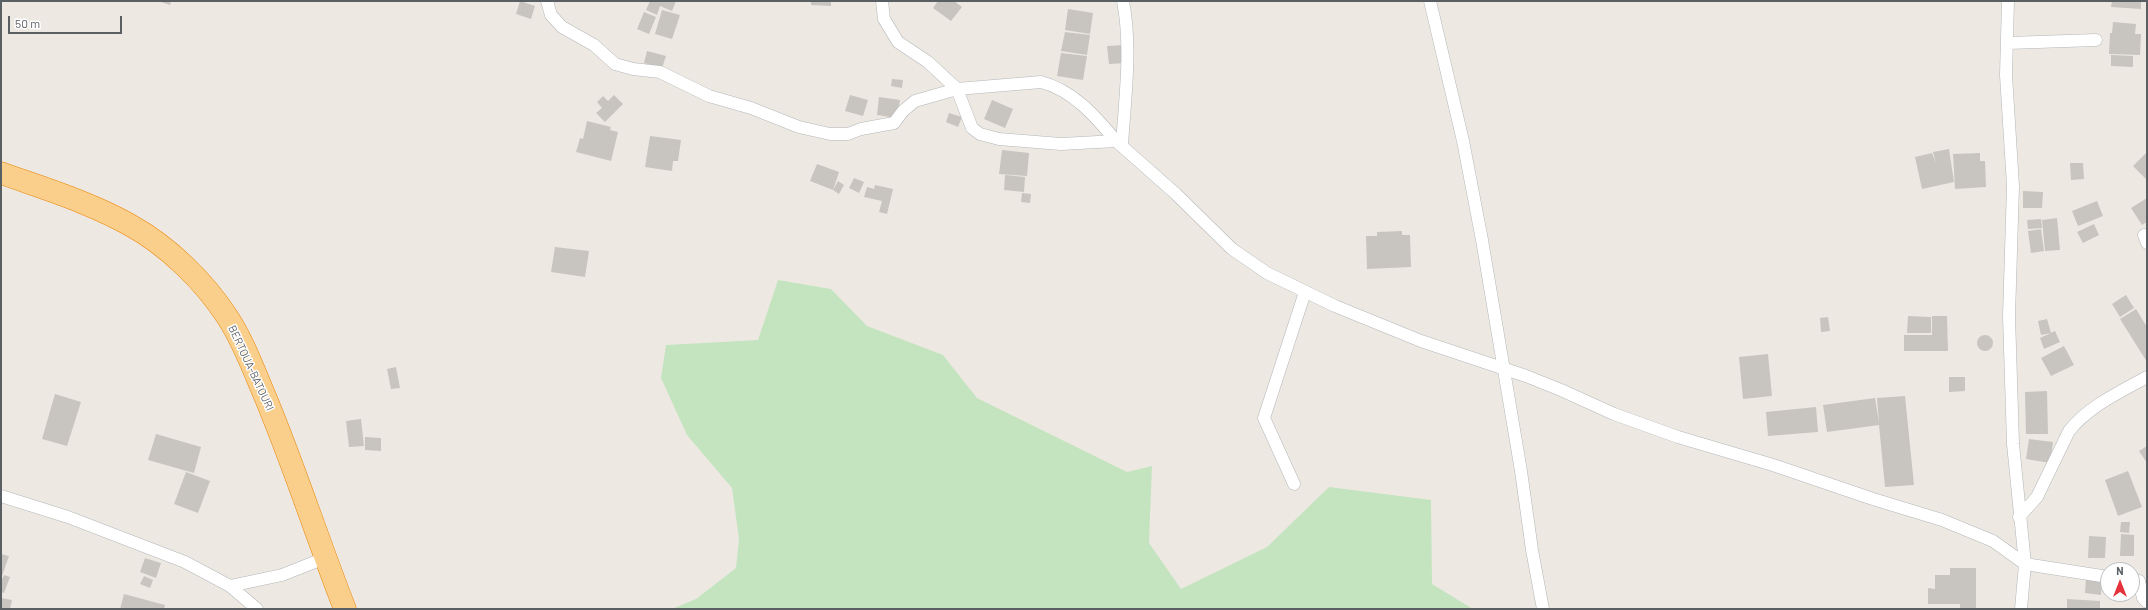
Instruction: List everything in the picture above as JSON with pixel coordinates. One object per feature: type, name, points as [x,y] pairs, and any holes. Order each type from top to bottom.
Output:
[{"type":"highway","name":"BERTOUA-BATOURI","points":[[1,173],[91,205],[131,225],[164,249],[200,282],[228,318],[247,354],[273,415],[345,609]]},
{"type":"street","points":[[547,1],[551,15],[562,27],[594,45],[615,64],[633,69],[660,72],[709,96],[751,108],[813,131],[848,134],[871,126],[894,123],[903,111],[915,101],[957,89],[1042,82],[1052,85],[1068,94],[1086,108],[1119,143],[1176,194],[1232,249],[1267,273],[1304,292],[1421,341],[1502,368],[1561,390],[1614,414],[1678,437],[1773,465],[1942,520],[1993,541],[2025,564],[2100,576]]},
{"type":"street","points":[[882,1],[884,19],[898,42],[928,62],[957,89],[972,128],[980,134],[998,139],[1061,144],[1119,143]]},
{"type":"street","points":[[1119,143],[1127,59],[1127,26],[1123,1]]},
{"type":"street","points":[[1430,1],[1463,141],[1482,240],[1543,609]]},
{"type":"street","points":[[2008,1],[2006,75],[2013,186],[2009,316],[2013,444],[2019,517],[2025,564],[2021,609]]},
{"type":"street","points":[[2008,43],[2096,40]]},
{"type":"street","points":[[1294,484],[1264,418],[1304,292]]},
{"type":"street","points":[[2019,517],[2037,497],[2069,431],[2077,421],[2099,404],[2147,377]]},
{"type":"street","points":[[1,496],[68,517],[185,562],[230,586],[257,609]]},
{"type":"street","points":[[230,586],[282,575],[325,558]]},
{"type":"street","points":[[2140,585],[2143,598],[2147,602]]},
{"type":"green space","points":[[778,280],[831,289],[867,326],[943,355],[977,398],[1127,472],[1152,466],[1149,543],[1181,589],[1267,547],[1329,487],[1431,500],[1432,584],[1473,609],[672,609],[696,599],[736,568],[739,539],[732,488],[687,435],[661,378],[666,345],[758,340]]},
{"type":"building","points":[[158,1],[171,1],[170,5]]},
{"type":"building","points":[[520,1],[535,6],[531,19],[516,14]]},
{"type":"building","points":[[650,1],[676,1],[672,11],[660,6],[657,15],[646,10]]},
{"type":"building","points":[[811,1],[831,1],[831,6],[811,5]]},
{"type":"building","points":[[938,1],[954,1],[962,7],[951,21],[933,8]]},
{"type":"building","points":[[2112,1],[2141,1],[2141,9],[2111,7]]},
{"type":"building","points":[[1068,9],[1093,13],[1090,34],[1065,30]]},
{"type":"building","points":[[662,10],[680,15],[672,39],[655,34]]},
{"type":"building","points":[[644,12],[656,17],[649,34],[637,29]]},
{"type":"building","points":[[2113,22],[2136,24],[2135,34],[2141,34],[2140,55],[2109,54],[2110,33],[2112,33]]},
{"type":"building","points":[[1065,32],[1090,35],[1087,55],[1061,51]]},
{"type":"building","points":[[1124,45],[1125,63],[1109,64],[1107,46]]},
{"type":"building","points":[[647,51],[666,56],[662,68],[644,63]]},
{"type":"building","points":[[1061,53],[1087,56],[1083,80],[1057,76]]},
{"type":"building","points":[[2111,55],[2133,56],[2133,67],[2111,66]]},
{"type":"building","points":[[892,79],[903,80],[902,88],[891,86]]},
{"type":"building","points":[[614,95],[623,104],[605,122],[596,113],[602,108],[597,102],[603,96],[608,101]]},
{"type":"building","points":[[850,95],[868,100],[863,116],[845,111]]},
{"type":"building","points":[[879,97],[900,100],[897,118],[877,115]]},
{"type":"building","points":[[992,100],[1013,109],[1005,128],[984,119]]},
{"type":"building","points":[[949,113],[962,117],[958,127],[946,122]]},
{"type":"building","points":[[587,121],[611,127],[610,130],[618,132],[611,161],[576,152],[580,138],[583,139]]},
{"type":"building","points":[[650,136],[681,140],[678,161],[673,161],[672,171],[645,167]]},
{"type":"building","points":[[1949,149],[1954,182],[1922,189],[1915,157],[1932,153],[1936,163],[1933,152]]},
{"type":"building","points":[[1002,150],[1029,153],[1027,176],[999,174]]},
{"type":"building","points":[[2147,152],[2147,180],[2133,166]]},
{"type":"building","points":[[1980,153],[1980,161],[1985,161],[1986,187],[1955,189],[1953,154]]},
{"type":"building","points":[[2070,163],[2083,163],[2084,179],[2071,180]]},
{"type":"building","points":[[817,164],[839,172],[833,190],[810,181]]},
{"type":"building","points":[[1005,175],[1025,177],[1024,192],[1004,190]]},
{"type":"building","points":[[854,178],[864,182],[859,193],[849,188]]},
{"type":"building","points":[[838,181],[844,185],[839,194],[833,190]]},
{"type":"building","points":[[875,185],[893,189],[887,214],[879,212],[882,201],[864,197],[867,187],[874,189]]},
{"type":"building","points":[[2023,191],[2043,192],[2042,208],[2023,208]]},
{"type":"building","points":[[1022,193],[1031,194],[1030,203],[1021,202]]},
{"type":"building","points":[[2147,198],[2147,222],[2142,225],[2131,208]]},
{"type":"building","points":[[2097,201],[2103,216],[2078,226],[2072,211]]},
{"type":"building","points":[[2057,218],[2060,250],[2045,251],[2042,220]]},
{"type":"building","points":[[2041,219],[2042,228],[2028,229],[2027,220]]},
{"type":"building","points":[[2094,224],[2099,235],[2083,243],[2077,232]]},
{"type":"building","points":[[2041,229],[2044,251],[2031,253],[2028,231]]},
{"type":"building","points":[[1402,231],[1402,235],[1410,235],[1411,267],[1367,269],[1366,236],[1377,236],[1377,232]]},
{"type":"building","points":[[555,247],[589,251],[585,277],[551,272]]},
{"type":"building","points":[[2126,295],[2134,308],[2120,317],[2112,304]]},
{"type":"building","points":[[2136,309],[2147,327],[2147,362],[2120,319]]},
{"type":"building","points":[[1908,316],[1931,317],[1931,333],[1907,333]]},
{"type":"building","points":[[1932,316],[1947,316],[1948,351],[1904,351],[1904,335],[1932,335]]},
{"type":"building","points":[[1828,317],[1830,331],[1821,332],[1820,318]]},
{"type":"building","points":[[2047,319],[2051,333],[2041,335],[2038,321]]},
{"type":"building","points":[[2055,331],[2060,342],[2044,349],[2040,338]]},
{"type":"building","points":[[1985,335],[1991,337],[1993,343],[1991,349],[1985,351],[1979,349],[1977,343],[1979,337]]},
{"type":"building","points":[[2064,346],[2074,365],[2051,376],[2041,358]]},
{"type":"building","points":[[1768,354],[1772,396],[1743,399],[1739,357]]},
{"type":"building","points":[[396,367],[400,388],[391,389],[387,369]]},
{"type":"building","points":[[1949,377],[1965,377],[1965,391],[1949,392]]},
{"type":"building","points":[[2047,391],[2048,434],[2026,434],[2025,392]]},
{"type":"building","points":[[55,394],[81,402],[67,446],[42,439]]},
{"type":"building","points":[[1905,396],[1914,485],[1885,487],[1879,425],[1827,432],[1823,405],[1875,398],[1879,423],[1877,398]]},
{"type":"building","points":[[1816,407],[1818,432],[1768,436],[1766,412]]},
{"type":"building","points":[[361,419],[364,446],[349,447],[346,421]]},
{"type":"building","points":[[156,434],[201,447],[194,473],[148,460]]},
{"type":"building","points":[[365,437],[381,438],[381,451],[365,450]]},
{"type":"building","points":[[2029,439],[2053,442],[2050,463],[2026,459]]},
{"type":"building","points":[[2147,446],[2147,463],[2139,451]]},
{"type":"building","points":[[2128,471],[2142,507],[2118,516],[2105,480]]},
{"type":"building","points":[[186,472],[210,481],[198,513],[174,504]]},
{"type":"building","points":[[2121,522],[2130,522],[2129,533],[2120,532]]},
{"type":"building","points":[[2121,534],[2134,535],[2134,556],[2120,556]]},
{"type":"building","points":[[2089,536],[2106,537],[2105,558],[2088,558]]},
{"type":"building","points":[[1,554],[9,556],[1,579]]},
{"type":"building","points":[[145,558],[161,563],[156,578],[140,572]]},
{"type":"building","points":[[1950,568],[1976,568],[1976,609],[1960,609],[1960,604],[1928,604],[1928,588],[1935,589],[1935,575],[1950,575]]},
{"type":"building","points":[[4,575],[10,577],[4,593],[1,592],[1,581]]},
{"type":"building","points":[[144,576],[153,580],[150,588],[140,584]]},
{"type":"building","points":[[2086,578],[2100,580],[2100,595],[2085,593]]},
{"type":"building","points":[[124,594],[165,605],[164,609],[120,609]]},
{"type":"building","points":[[1,598],[12,600],[10,609],[1,609]]},
{"type":"building","points":[[2067,599],[2100,601],[2100,609],[2067,609]]}]
